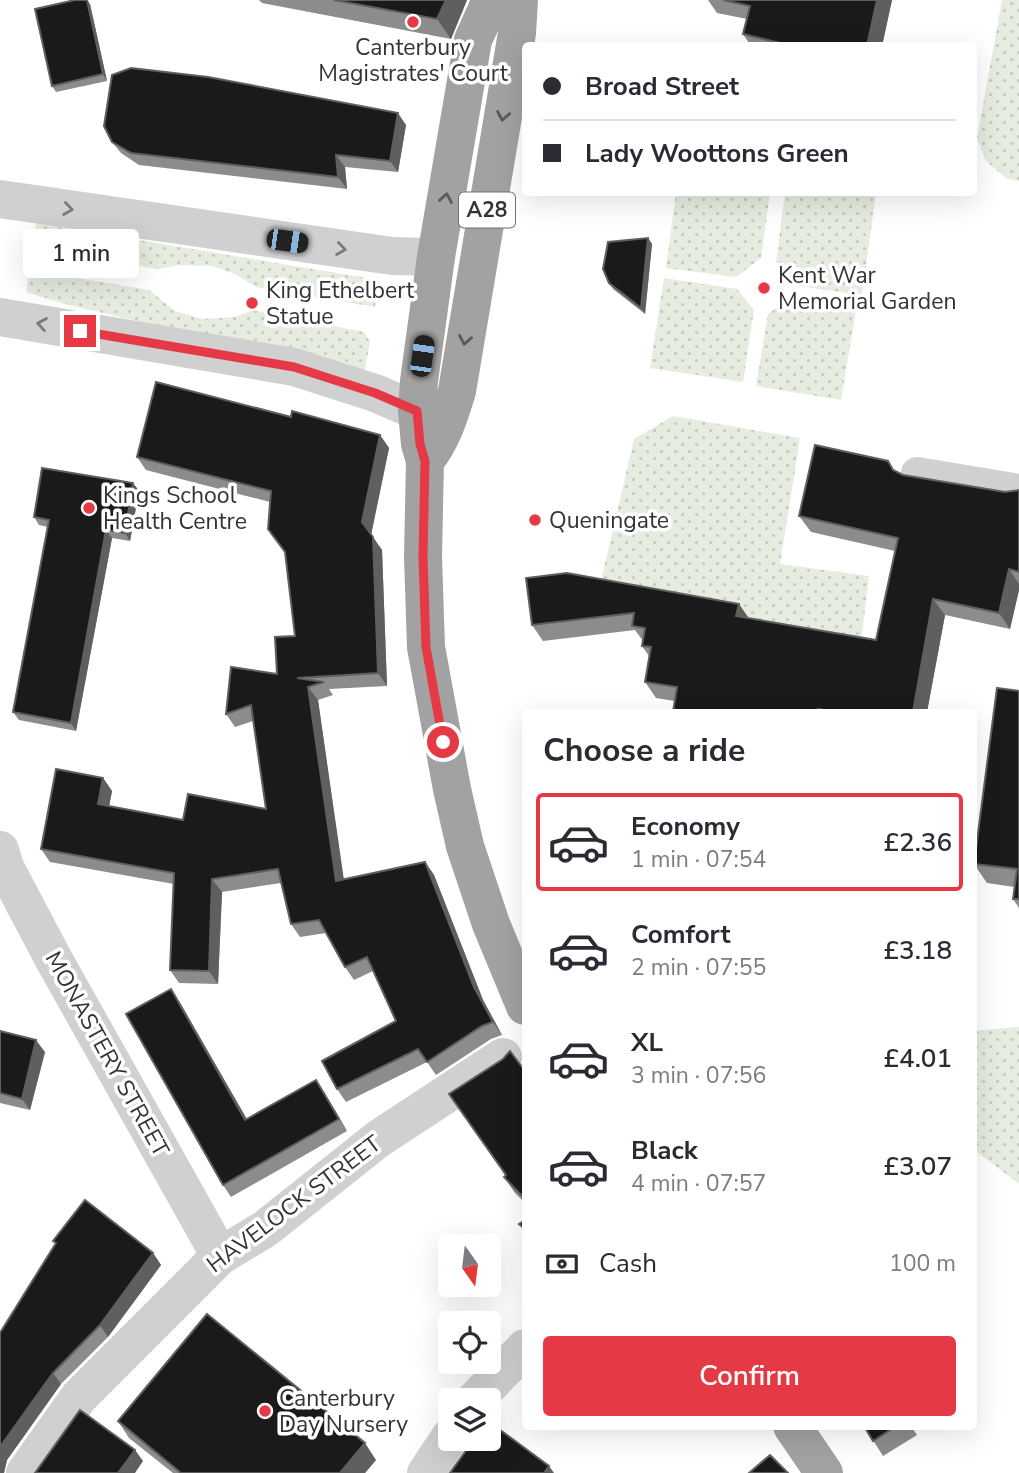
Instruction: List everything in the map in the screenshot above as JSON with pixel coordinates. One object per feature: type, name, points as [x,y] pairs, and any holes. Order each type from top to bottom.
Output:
[{"type":"highway","name":"A28","points":[[433,415],[419,381],[436,257],[473,40],[491,0]]},
{"type":"highway","name":"A28","points":[[519,0],[517,33],[457,391],[433,415],[420,444],[425,461],[423,557],[428,660],[465,846],[491,924],[522,999]]},
{"type":"highway","points":[[795,1430],[824,1473]]},
{"type":"street","points":[[0,199],[392,257],[436,257]]},
{"type":"street","points":[[0,317],[294,367],[433,415]]},
{"type":"street","points":[[917,473],[1019,490]]},
{"type":"street","name":"MONASTERY STREET","points":[[0,850],[5,867],[53,958],[220,1256]]},
{"type":"street","name":"HAVELOCK STREET","points":[[25,1473],[79,1397],[220,1256],[265,1229],[378,1139],[503,1057]]},
{"type":"street","points":[[487,1388],[522,1351]]},
{"type":"street","points":[[426,1473],[441,1451]]},
{"type":"shaded area","points":[[1002,0],[1019,0],[1019,181],[1006,178],[986,161],[977,138]]},
{"type":"shaded area","points":[[676,196],[770,196],[761,258],[736,277],[666,268]]},
{"type":"shaded area","points":[[785,196],[876,196],[862,295],[791,285],[776,262]]},
{"type":"shaded area","points":[[36,223],[379,280],[375,307],[256,287],[235,274],[212,266],[181,265],[157,269],[33,247]]},
{"type":"shaded area","points":[[29,270],[149,290],[175,311],[202,319],[234,317],[253,310],[364,332],[370,342],[364,375],[69,305],[26,292]]},
{"type":"shaded area","points":[[664,278],[737,289],[754,310],[743,382],[650,368]]},
{"type":"shaded area","points":[[788,299],[856,310],[841,400],[756,386],[768,314]]},
{"type":"shaded area","points":[[673,416],[800,438],[780,564],[869,576],[860,651],[598,594],[634,439]]},
{"type":"shaded area","points":[[1019,1027],[1019,1184],[977,1152],[977,1031]]},
{"type":"building","points":[[87,0],[103,74],[52,86],[35,9]]},
{"type":"building","points":[[334,0],[446,0],[437,19]]},
{"type":"building","points":[[723,0],[877,0],[868,42],[776,42],[743,34],[750,6]]},
{"type":"building","points":[[131,68],[208,77],[398,113],[390,161],[336,155],[338,177],[131,153],[112,142],[104,126],[112,75]]},
{"type":"building","points":[[648,238],[641,308],[609,283],[603,269],[608,242]]},
{"type":"building","points":[[156,382],[291,417],[292,411],[380,435],[362,522],[373,537],[378,673],[297,678],[324,682],[308,687],[336,881],[425,862],[474,987],[493,1022],[482,1026],[427,1062],[418,1049],[337,1089],[322,1061],[396,1021],[367,957],[345,967],[319,920],[291,924],[278,869],[212,879],[209,971],[170,970],[174,873],[41,849],[56,769],[103,778],[98,804],[183,820],[188,794],[266,809],[251,705],[226,714],[231,667],[277,674],[275,637],[295,636],[285,552],[268,529],[271,491],[137,457]]},
{"type":"building","points":[[815,445],[888,461],[893,470],[903,475],[1005,492],[1019,490],[1019,572],[1009,569],[999,613],[933,599],[914,709],[673,709],[677,687],[645,682],[651,647],[642,646],[645,628],[632,626],[634,613],[532,625],[526,578],[567,573],[739,604],[736,616],[876,640],[898,538],[799,516]]},
{"type":"building","points":[[42,468],[133,483],[125,533],[106,530],[71,723],[13,712],[49,520],[34,517]]},
{"type":"building","points":[[997,688],[1019,691],[1019,899],[1013,899],[1017,869],[977,864],[977,841]]},
{"type":"building","points":[[171,989],[245,1120],[316,1080],[339,1119],[223,1185],[126,1014]]},
{"type":"building","points":[[0,1031],[36,1040],[22,1099],[0,1093]]},
{"type":"building","points":[[510,1051],[522,1067],[522,1196],[504,1177],[506,1175],[449,1094],[503,1059]]},
{"type":"building","points":[[85,1200],[153,1253],[100,1325],[53,1373],[0,1447],[0,1333],[56,1243],[53,1241]]},
{"type":"building","name":"Canterbury Day Nursery","points":[[207,1314],[365,1443],[340,1473],[181,1473],[118,1421]]},
{"type":"building","points":[[80,1410],[135,1450],[118,1473],[35,1473]]},
{"type":"building","points":[[866,1430],[890,1430],[873,1441]]},
{"type":"building","points":[[501,1431],[549,1466],[544,1473],[450,1473],[466,1451],[501,1451]]},
{"type":"building","points":[[770,1455],[788,1473],[749,1473]]},
{"type":"place","name":"Canterbury Magistrates' Court","points":[[413,22]]},
{"type":"place","name":"Kent War Memorial Garden","points":[[764,288]]},
{"type":"place","name":"King Ethelbert Statue","points":[[252,303]]},
{"type":"place","name":"Kings School Health Centre","points":[[89,508]]},
{"type":"place","name":"Queningate","points":[[535,520]]},
{"type":"place","name":"Canterbury Day Nursery","points":[[265,1411]]},
{"type":"route","points":[[80,331],[294,367],[375,393],[417,411],[420,444],[425,461],[423,557],[426,647],[443,742]]}]
